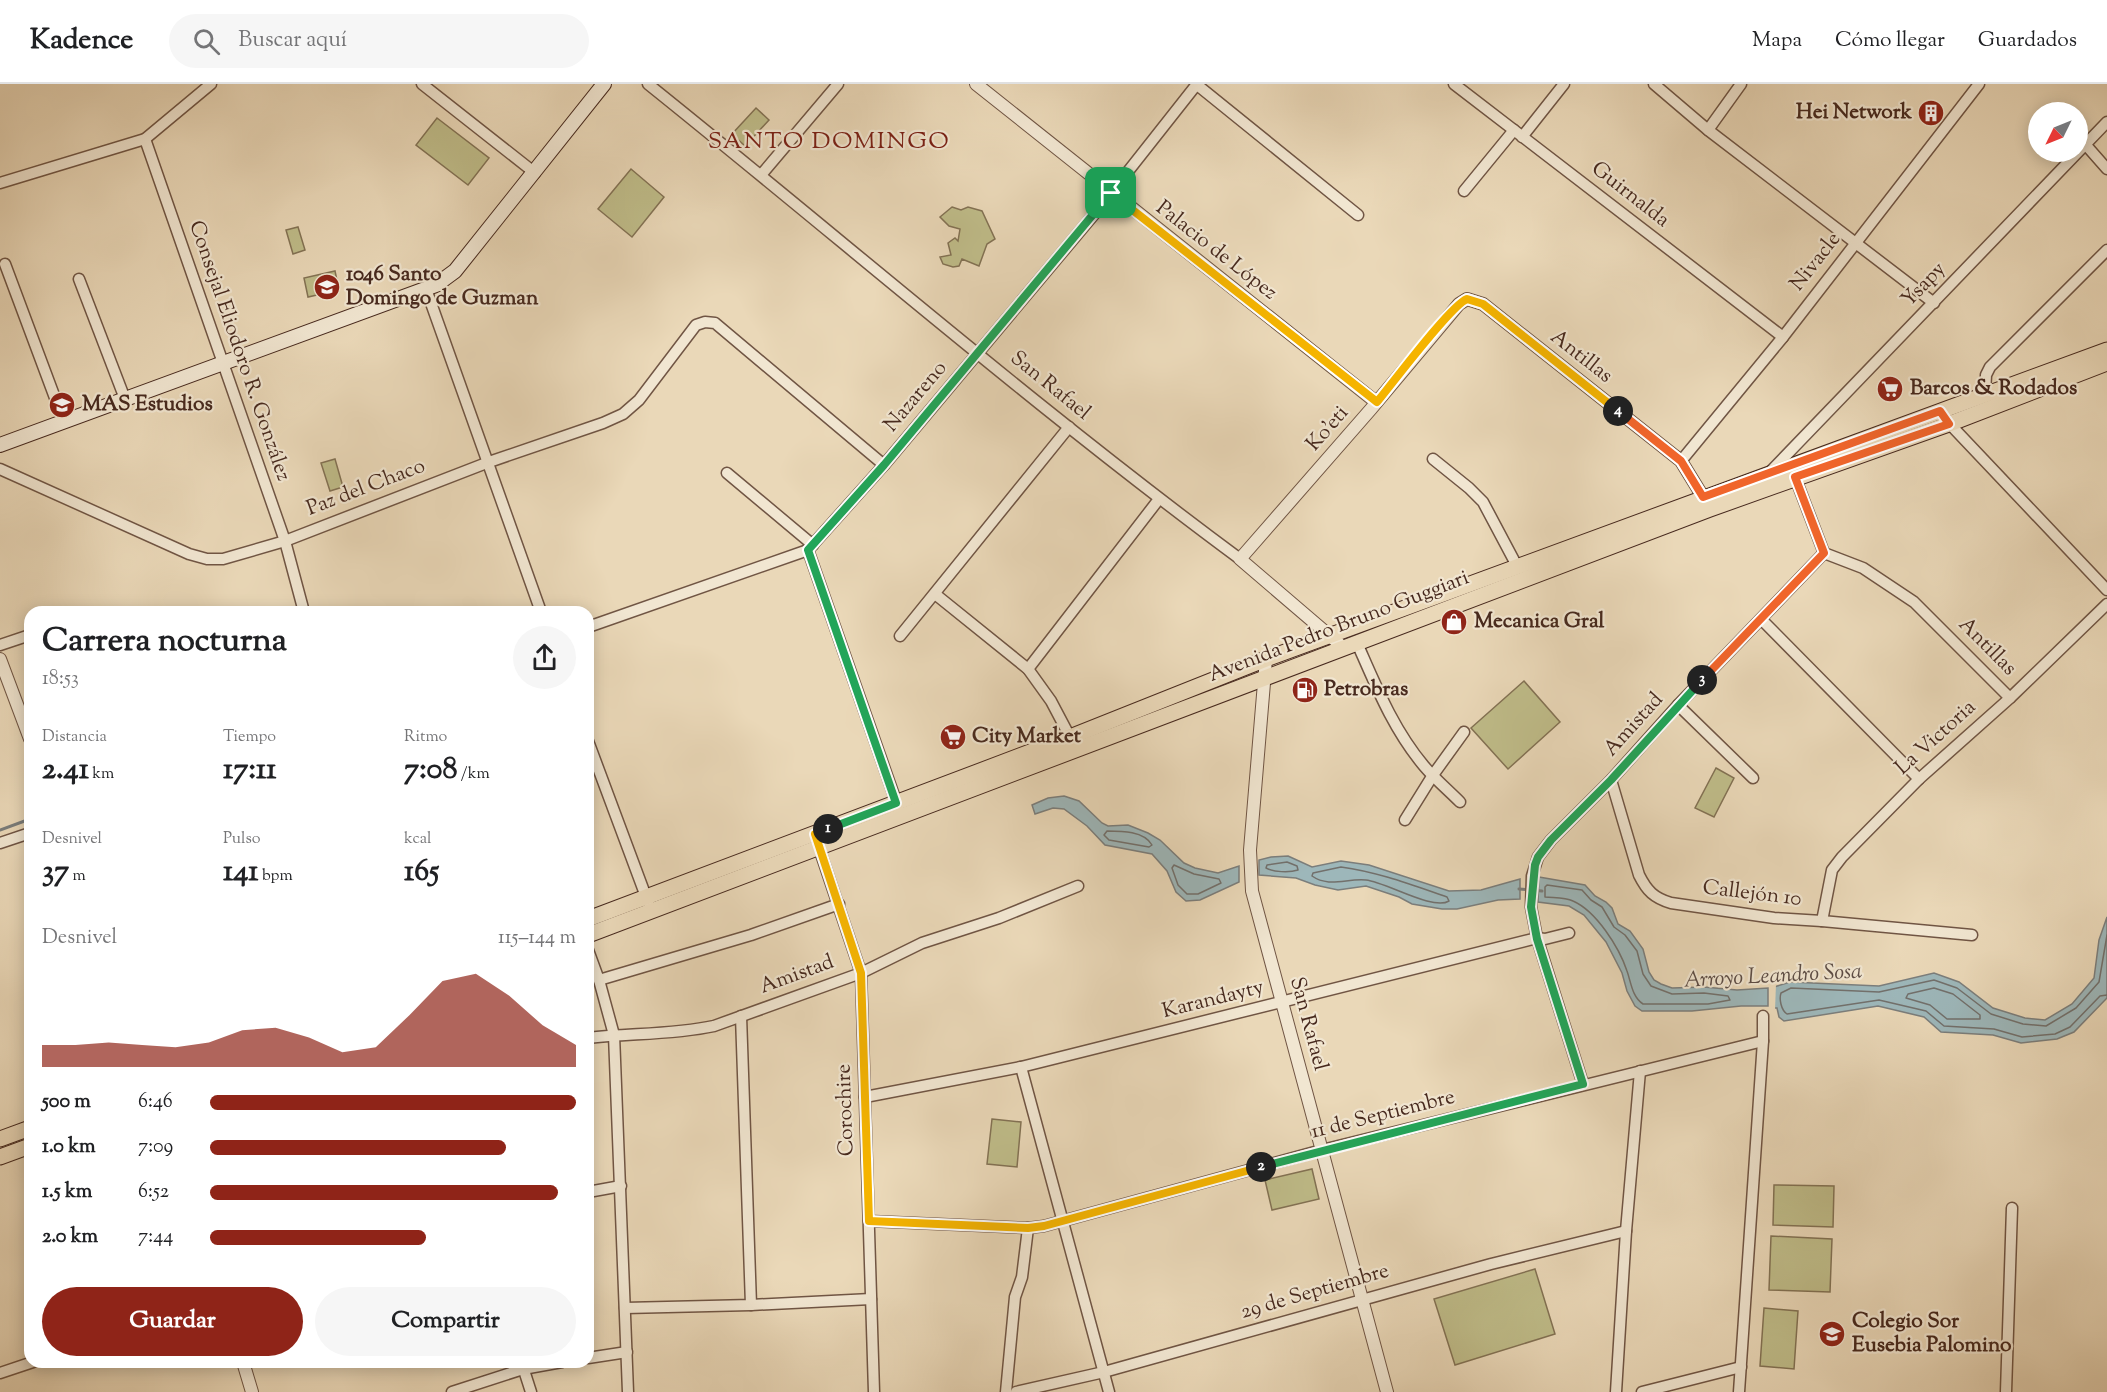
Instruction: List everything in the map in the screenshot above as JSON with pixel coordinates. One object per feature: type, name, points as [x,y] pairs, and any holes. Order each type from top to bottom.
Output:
[{"type":"main road","points":[[0,445],[426,289],[447,278],[535,173],[604,84]]},
{"type":"main road","name":"Avenida Pedro Bruno Guggiari","points":[[594,932],[649,904],[898,809],[1351,645],[1707,503],[1767,474],[1944,418],[1985,394],[2104,361]]},
{"type":"main road","name":"Avenida Pedro Bruno Guggiari","points":[[898,809],[1266,659],[1517,566],[1707,503],[1795,477],[1944,418],[2104,361]]},
{"type":"main road","name":"Avenida Pedro Bruno Guggiari","points":[[594,918],[649,904]]},
{"type":"main road","points":[[0,1139],[24,1130]]},
{"type":"main road","points":[[0,1157],[24,1148]]},
{"type":"street","points":[[0,183],[145,139],[211,84]]},
{"type":"street","points":[[422,84],[535,173]]},
{"type":"street","name":"San Rafael","points":[[648,84],[1159,499],[1240,559],[1331,635],[1351,645]]},
{"type":"street","points":[[761,175],[838,84]]},
{"type":"street","name":"Palacio de López","points":[[976,84],[1377,402]]},
{"type":"street","points":[[1196,84],[1358,215]]},
{"type":"street","name":"Nazareno","points":[[594,625],[810,547],[884,465],[1111,193],[1196,84]]},
{"type":"street","name":"Guirnalda","points":[[1454,84],[1783,337]]},
{"type":"street","points":[[1464,191],[1564,84]]},
{"type":"street","points":[[1653,84],[1934,303]]},
{"type":"street","points":[[1708,129],[1741,84]]},
{"type":"street","name":"Nivacle","points":[[1681,461],[1783,337],[1979,84]]},
{"type":"street","name":"Ysapy","points":[[2088,141],[2107,122]]},
{"type":"street","name":"Consejal Eliodoro R. González","points":[[145,139],[285,541],[302,606]]},
{"type":"street","points":[[2088,147],[2107,169]]},
{"type":"street","name":"Ysapy","points":[[1767,474],[2068,162]]},
{"type":"street","points":[[1985,394],[1986,375],[1990,368],[2107,250]]},
{"type":"street","points":[[5,264],[64,422]]},
{"type":"street","points":[[80,279],[125,399]]},
{"type":"street","points":[[426,289],[539,606]]},
{"type":"street","name":"Ko'eti","points":[[1240,559],[1377,402],[1448,316],[1467,299]]},
{"type":"street","name":"Antillas","points":[[1467,299],[1483,304],[1681,461],[1707,503]]},
{"type":"street","name":"Paz del Chaco","points":[[0,469],[189,554],[207,559],[223,559],[285,541],[489,462],[623,414],[639,400],[696,325],[705,322],[715,323],[884,465]]},
{"type":"street","points":[[1944,418],[2107,590]]},
{"type":"street","points":[[900,636],[1069,427]]},
{"type":"street","points":[[1433,459],[1483,502],[1517,566]]},
{"type":"street","points":[[727,473],[810,547],[898,809]]},
{"type":"street","points":[[1795,477],[1824,553]]},
{"type":"street","points":[[1028,669],[1159,499]]},
{"type":"street","name":"Antillas","points":[[1824,553],[1863,568],[1914,602],[2010,698]]},
{"type":"street","name":"Amistad","points":[[1537,939],[1531,907],[1532,876],[1538,857],[1546,845],[1611,780],[1678,705],[1824,553]]},
{"type":"street","points":[[935,594],[1028,669],[1051,701],[1070,737]]},
{"type":"street","name":"La Victoria","points":[[1822,921],[1832,870],[1842,856],[1919,778],[2010,698],[2107,603]]},
{"type":"street","points":[[1762,620],[1919,778]]},
{"type":"street","points":[[0,645],[24,637]]},
{"type":"street","points":[[1351,645],[1407,744],[1460,802]]},
{"type":"street","points":[[0,659],[24,723]]},
{"type":"street","name":"San Rafael","points":[[1266,659],[1250,850],[1252,891],[1387,1392]]},
{"type":"street","points":[[1678,705],[1753,778]]},
{"type":"street","points":[[1405,820],[1433,775],[1464,732]]},
{"type":"street","points":[[594,757],[649,904]]},
{"type":"street","name":"Callejón 10","points":[[1611,780],[1639,875],[1646,889],[1657,899],[1774,918],[1972,935]]},
{"type":"street","points":[[0,843],[24,835]]},
{"type":"street","name":"Corochire","points":[[817,840],[861,973],[874,1392]]},
{"type":"street","name":"Amistad","points":[[594,1037],[663,1034],[714,1026],[861,973],[922,944],[999,918],[1078,886]]},
{"type":"street","points":[[599,980],[751,935],[839,904]]},
{"type":"street","name":"Karandayty","points":[[865,1097],[1021,1067],[1569,933]]},
{"type":"street","points":[[1537,939],[1583,1084]]},
{"type":"street","points":[[594,966],[614,1035],[628,1392]]},
{"type":"street","points":[[741,1016],[751,1305]]},
{"type":"street","points":[[1739,1392],[1763,1016]]},
{"type":"street","name":"11 de Septiembre","points":[[869,1221],[1028,1228],[1062,1222],[1322,1150],[1763,1041]]},
{"type":"street","points":[[1021,1067],[1109,1392]]},
{"type":"street","points":[[1616,1392],[1626,1231],[1640,1071]]},
{"type":"street","points":[[594,1191],[621,1186]]},
{"type":"street","points":[[2006,1392],[2012,1208]]},
{"type":"street","points":[[1006,1392],[1016,1297],[1022,1277],[1028,1228]]},
{"type":"street","name":"29 de Septiembre","points":[[1016,1392],[1104,1372],[1361,1299],[1626,1231]]},
{"type":"street","points":[[625,1308],[871,1299]]},
{"type":"street","points":[[594,1357],[627,1352]]},
{"type":"street","points":[[0,1373],[24,1365]]},
{"type":"street","points":[[1642,1392],[1741,1367]]},
{"type":"street","points":[[245,1368],[252,1392]]},
{"type":"street","points":[[453,1392],[514,1368]]},
{"type":"street","points":[[523,1368],[531,1392]]},
{"type":"shaded area","points":[[756,108],[769,120],[745,146],[732,134]]},
{"type":"shaded area","points":[[437,118],[489,158],[468,185],[416,145]]},
{"type":"shaded area","points":[[631,169],[664,197],[632,237],[598,209]]},
{"type":"shaded area","points":[[952,207],[961,210],[968,207],[982,211],[995,239],[987,244],[979,266],[962,259],[959,266],[943,264],[940,257],[951,255],[948,243],[955,238],[958,241],[960,229],[949,226],[940,217]]},
{"type":"shaded area","points":[[298,227],[305,250],[293,254],[286,230]]},
{"type":"shaded area","points":[[335,271],[339,290],[308,297],[304,278]]},
{"type":"shaded area","points":[[335,459],[343,487],[330,491],[321,463]]},
{"type":"shaded area","points":[[1524,681],[1560,722],[1508,769],[1471,728]]},
{"type":"shaded area","points":[[1716,768],[1734,778],[1714,817],[1695,808]]},
{"type":"shaded area","points":[[992,1119],[1021,1122],[1017,1167],[987,1164]]},
{"type":"shaded area","points":[[1312,1169],[1319,1199],[1272,1210],[1265,1180]]},
{"type":"shaded area","points":[[1774,1185],[1834,1186],[1833,1227],[1773,1225]]},
{"type":"shaded area","points":[[1771,1236],[1832,1239],[1830,1292],[1769,1290]]},
{"type":"shaded area","points":[[1535,1269],[1555,1334],[1455,1365],[1434,1299]]},
{"type":"shaded area","points":[[1764,1308],[1798,1311],[1794,1369],[1760,1366]]},
{"type":"water","points":[[1064,796],[1079,801],[1108,826],[1128,825],[1148,833],[1160,840],[1184,863],[1195,868],[1218,873],[1239,866],[1239,882],[1200,900],[1186,901],[1176,892],[1167,871],[1152,854],[1105,845],[1087,826],[1064,809],[1053,808],[1035,814],[1032,805],[1048,798]]},
{"type":"water","points":[[1288,856],[1312,867],[1341,861],[1369,865],[1449,891],[1481,890],[1520,879],[1520,899],[1498,900],[1457,909],[1442,909],[1412,904],[1366,886],[1338,890],[1296,878],[1259,875],[1259,860]]},
{"type":"water","points":[[1539,877],[1585,885],[1595,896],[1606,902],[1612,908],[1618,924],[1630,931],[1643,949],[1649,972],[1654,980],[1661,984],[1672,988],[1704,987],[1737,990],[1768,988],[1768,1006],[1692,1011],[1642,1011],[1635,1006],[1627,991],[1622,973],[1606,942],[1584,915],[1569,906],[1538,902]]},
{"type":"water","points":[[2107,917],[2107,998],[2074,1032],[2057,1039],[2021,1043],[1993,1035],[1941,1032],[1924,1017],[1878,1006],[1784,1021],[1779,1017],[1777,1008],[1773,1008],[1774,987],[1790,982],[1879,986],[1934,973],[1959,982],[1993,1008],[2025,1018],[2045,1020],[2072,1004],[2094,978],[2099,940]]},
{"type":"pier","points":[[1776,984],[1775,1010],[1770,1009],[1770,985]]},
{"type":"waterway","name":"Arroyo Leandro Sosa","points":[[0,830],[24,821]]},
{"type":"waterway","name":"Arroyo Leandro Sosa","points":[[1519,889],[1542,891]]},
{"type":"place","name":"Hei Network","points":[[1931,113]]},
{"type":"place","name":"1046 Santo Domingo de Guzman","points":[[327,287]]},
{"type":"place","name":"Barcos & Rodados","points":[[1890,389]]},
{"type":"place","name":"MAS Estudios","points":[[62,405]]},
{"type":"place","name":"Mecanica Gral","points":[[1454,622]]},
{"type":"place","name":"Petrobras","points":[[1305,690]]},
{"type":"place","name":"City Market","points":[[953,737]]},
{"type":"place","name":"Colegio Sor Eusebia Palomino","points":[[1832,1334]]},
{"type":"district","name":"SANTO DOMINGO","points":[[829,142]]},
{"type":"route","points":[[1111,193],[1377,402],[1461,302],[1472,299],[1483,304],[1681,461],[1703,497],[1940,411],[1949,424],[1795,477],[1824,553],[1678,705],[1611,780],[1551,840],[1538,857],[1532,876],[1531,907],[1537,939],[1583,1084],[1322,1150],[1044,1226],[1028,1228],[869,1221],[861,973],[815,834],[896,803],[808,550],[884,465],[1111,193]]}]
